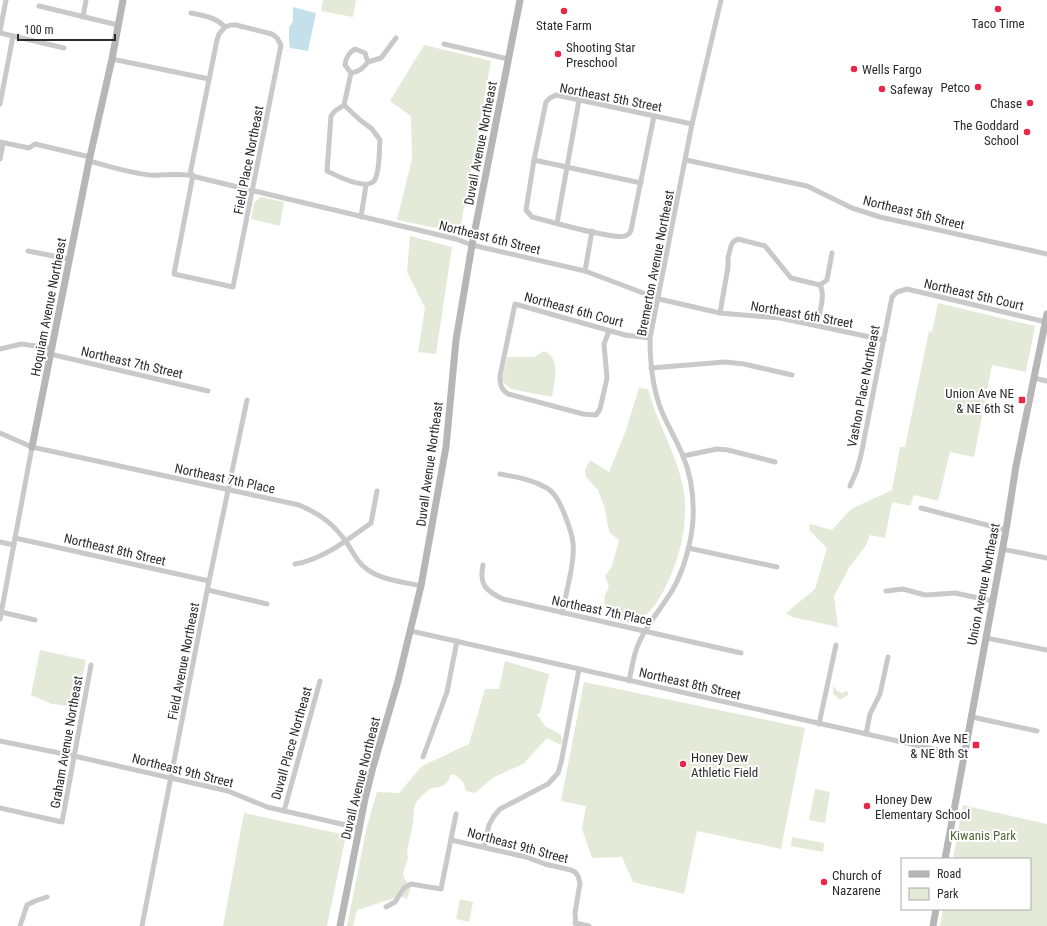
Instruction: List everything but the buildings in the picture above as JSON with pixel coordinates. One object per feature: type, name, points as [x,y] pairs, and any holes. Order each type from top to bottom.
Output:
[{"type":"street","points":[[6,0],[0,32],[64,48]]},
{"type":"street","points":[[83,17],[86,0]]},
{"type":"street","name":"Hoquiam Avenue Northeast","points":[[0,618],[69,259],[112,59],[123,0]]},
{"type":"street","name":"Duvall Avenue Northeast","points":[[340,926],[359,828],[373,768],[398,681],[421,586],[446,447],[456,340],[472,245],[520,0]]},
{"type":"street","name":"Bremerton Avenue Northeast","points":[[629,680],[637,646],[645,631],[674,588],[681,571],[688,548],[693,520],[693,501],[690,480],[683,456],[669,428],[659,403],[652,368],[650,338],[659,299],[692,124],[720,0]]},
{"type":"street","points":[[39,6],[118,25]]},
{"type":"street","points":[[191,13],[214,18],[220,21],[225,27],[219,34],[191,175]]},
{"type":"street","name":"Field Place Northeast","points":[[191,175],[174,274],[233,287],[281,45],[277,38],[272,34],[236,25],[225,27]]},
{"type":"street","points":[[0,103],[13,36]]},
{"type":"street","points":[[351,73],[357,72],[368,62],[381,58],[396,38]]},
{"type":"street","points":[[444,44],[508,59]]},
{"type":"street","points":[[344,105],[372,129],[380,140],[376,178],[372,184],[366,185],[341,178],[327,171],[331,116],[335,111],[344,105],[351,73],[345,65],[347,56],[355,49],[365,53],[368,62]]},
{"type":"street","points":[[112,59],[209,79]]},
{"type":"street","name":"Northeast 5th Street","points":[[534,160],[546,102],[556,95],[692,124]]},
{"type":"street","points":[[557,223],[579,100]]},
{"type":"street","points":[[641,183],[534,160],[526,210],[532,218],[618,237],[624,237],[629,234],[641,183],[654,116]]},
{"type":"street","points":[[0,159],[2,142]]},
{"type":"street","name":"Northeast 6th Street","points":[[2,142],[29,148],[35,144],[148,175],[191,175],[456,239],[472,245],[585,271],[659,299],[720,312],[780,318],[884,340]]},
{"type":"street","name":"Northeast 5th Street","points":[[686,160],[807,186],[852,208],[880,217],[1047,254]]},
{"type":"street","points":[[361,217],[366,185]]},
{"type":"street","points":[[585,271],[592,231]]},
{"type":"street","points":[[720,312],[728,267],[728,258],[731,246],[738,239],[765,246],[791,278],[820,285],[823,290],[823,295],[817,325]]},
{"type":"street","points":[[28,251],[69,259]]},
{"type":"street","points":[[820,285],[827,280],[832,253]]},
{"type":"street","name":"Northeast 5th Court","points":[[898,292],[907,290],[1046,318]]},
{"type":"street","name":"Vashon Place Northeast","points":[[850,486],[862,455],[892,297],[898,292]]},
{"type":"street","name":"Northeast 6th Court","points":[[609,330],[604,344],[607,378],[600,409],[596,415],[582,414],[508,394],[502,390],[500,385],[500,376],[515,304],[609,330],[625,335],[650,338]]},
{"type":"street","name":"Union Avenue Northeast","points":[[945,858],[1006,530],[1016,466],[1046,318]]},
{"type":"street","name":"Northeast 7th Street","points":[[0,350],[21,344],[30,344],[51,351],[208,391]]},
{"type":"street","points":[[652,368],[725,362],[744,364],[792,375]]},
{"type":"street","points":[[1034,378],[1047,381]]},
{"type":"street","name":"Field Avenue Northeast","points":[[142,926],[247,400]]},
{"type":"street","name":"Northeast 7th Place","points":[[0,433],[32,447],[299,505],[327,520],[346,541],[359,562],[368,570],[380,576],[421,586]]},
{"type":"street","points":[[683,456],[717,449],[728,450],[775,462]]},
{"type":"street","points":[[500,474],[532,481],[545,487],[553,493],[561,506],[571,531],[573,544],[572,559],[562,613]]},
{"type":"street","points":[[294,564],[306,562],[346,541],[371,524],[377,491]]},
{"type":"street","points":[[921,508],[1006,530]]},
{"type":"street","name":"Northeast 8th Street","points":[[15,538],[210,581]]},
{"type":"street","points":[[0,542],[14,545]]},
{"type":"street","points":[[688,548],[777,567]]},
{"type":"street","points":[[1002,549],[1047,558]]},
{"type":"street","name":"Northeast 7th Place","points":[[483,565],[481,576],[484,586],[491,594],[503,600],[741,653]]},
{"type":"street","points":[[886,591],[903,589],[925,595],[955,593],[993,601]]},
{"type":"street","points":[[208,590],[267,604]]},
{"type":"street","points":[[1,612],[35,620]]},
{"type":"street","name":"Northeast 8th Street","points":[[411,630],[964,756]]},
{"type":"street","points":[[986,638],[1047,650]]},
{"type":"street","points":[[423,757],[447,692],[458,641]]},
{"type":"street","points":[[819,724],[836,645]]},
{"type":"street","points":[[866,734],[870,714],[880,694],[888,657]]},
{"type":"street","name":"Graham Avenue Northeast","points":[[0,808],[62,822],[91,665]]},
{"type":"street","points":[[484,847],[489,824],[500,809],[548,784],[558,773],[579,669]]},
{"type":"street","name":"Duvall Place Northeast","points":[[284,811],[320,681]]},
{"type":"street","points":[[972,717],[1037,731]]},
{"type":"street","name":"Northeast 9th Street","points":[[0,741],[228,791],[268,807],[359,828]]},
{"type":"street","points":[[386,907],[395,902],[404,888],[410,884],[441,890],[456,814]]},
{"type":"street","name":"Northeast 9th Street","points":[[451,840],[526,857],[545,864],[571,870],[578,876],[580,883],[575,914],[576,925]]},
{"type":"street","points":[[20,926],[27,905],[47,897]]},
{"type":"street","points":[[932,926],[936,910]]},
{"type":"street","points":[[576,925],[589,926]]},
{"type":"green space","points":[[323,0],[356,0],[353,17],[321,11]]},
{"type":"green space","points":[[424,45],[491,61],[461,224],[452,231],[397,220],[412,159],[411,116],[390,101]]},
{"type":"green space","points":[[261,197],[284,202],[280,226],[251,219],[254,202]]},
{"type":"green space","points":[[410,236],[452,247],[436,354],[418,352],[425,308],[407,272]]},
{"type":"green space","points":[[938,303],[1035,326],[1026,372],[992,365],[974,457],[950,452],[938,501],[914,495],[910,506],[892,502],[885,538],[870,535],[865,547],[850,566],[834,596],[838,627],[792,617],[786,613],[815,589],[827,548],[809,530],[810,524],[832,530],[851,509],[892,490],[900,447],[905,447],[929,331],[932,332]]},
{"type":"green space","points":[[544,351],[550,355],[555,365],[556,371],[552,397],[511,389],[502,381],[507,357],[534,357]]},
{"type":"green space","points":[[639,388],[648,389],[655,411],[675,459],[684,491],[685,516],[682,541],[678,556],[664,590],[655,605],[644,617],[632,622],[617,620],[604,606],[605,595],[609,587],[605,576],[612,566],[619,540],[609,532],[605,509],[598,490],[586,477],[585,470],[590,460],[609,472],[625,433]]},
{"type":"green space","points":[[40,650],[86,660],[76,707],[52,704],[31,695]]},
{"type":"green space","points":[[505,661],[549,674],[540,713],[537,714],[545,726],[561,735],[561,745],[547,738],[524,763],[530,761],[494,777],[475,793],[466,791],[463,782],[454,774],[451,775],[443,786],[429,789],[417,801],[414,808],[413,824],[407,851],[408,858],[403,873],[410,890],[407,899],[401,896],[357,910],[353,926],[347,926],[367,826],[377,792],[399,793],[422,766],[469,744],[485,689],[499,689]]},
{"type":"green space","name":"Honey Dew Athletic Field","points":[[584,682],[805,728],[781,849],[697,831],[684,894],[633,882],[622,857],[592,858],[582,829],[586,806],[561,801]]},
{"type":"green space","points":[[834,686],[837,691],[843,693],[845,691],[848,692],[848,695],[840,700],[833,693]]},
{"type":"green space","points":[[815,789],[830,792],[825,823],[809,820]]},
{"type":"green space","name":"Kiwanis Park","points":[[963,805],[1047,824],[1047,926],[940,926],[943,910],[1031,910],[1031,858],[953,858]]},
{"type":"green space","points":[[244,813],[346,835],[327,926],[223,926]]},
{"type":"green space","points":[[792,837],[824,843],[823,852],[791,846]]},
{"type":"green space","points":[[460,899],[473,902],[469,922],[456,919]]},
{"type":"water","points":[[293,7],[316,13],[308,51],[290,48],[289,28],[293,21]]},
{"type":"place","name":"Taco Time","points":[[998,9]]},
{"type":"place","name":"State Farm","points":[[564,11]]},
{"type":"place","name":"Shooting Star Preschool","points":[[558,54]]},
{"type":"place","name":"Wells Fargo","points":[[854,69]]},
{"type":"place","name":"Petco","points":[[978,87]]},
{"type":"place","name":"Safeway","points":[[882,89]]},
{"type":"place","name":"Chase","points":[[1030,103]]},
{"type":"place","name":"The Goddard School","points":[[1027,132]]},
{"type":"place","name":"Union Ave NE & NE 6th St","points":[[1022,400]]},
{"type":"place","name":"Union Ave NE & NE 8th St","points":[[976,745]]},
{"type":"place","name":"Honey Dew Athletic Field","points":[[683,764]]},
{"type":"place","name":"Honey Dew Elementary School","points":[[867,806]]},
{"type":"place","name":"Church of Nazarene","points":[[824,882]]}]
